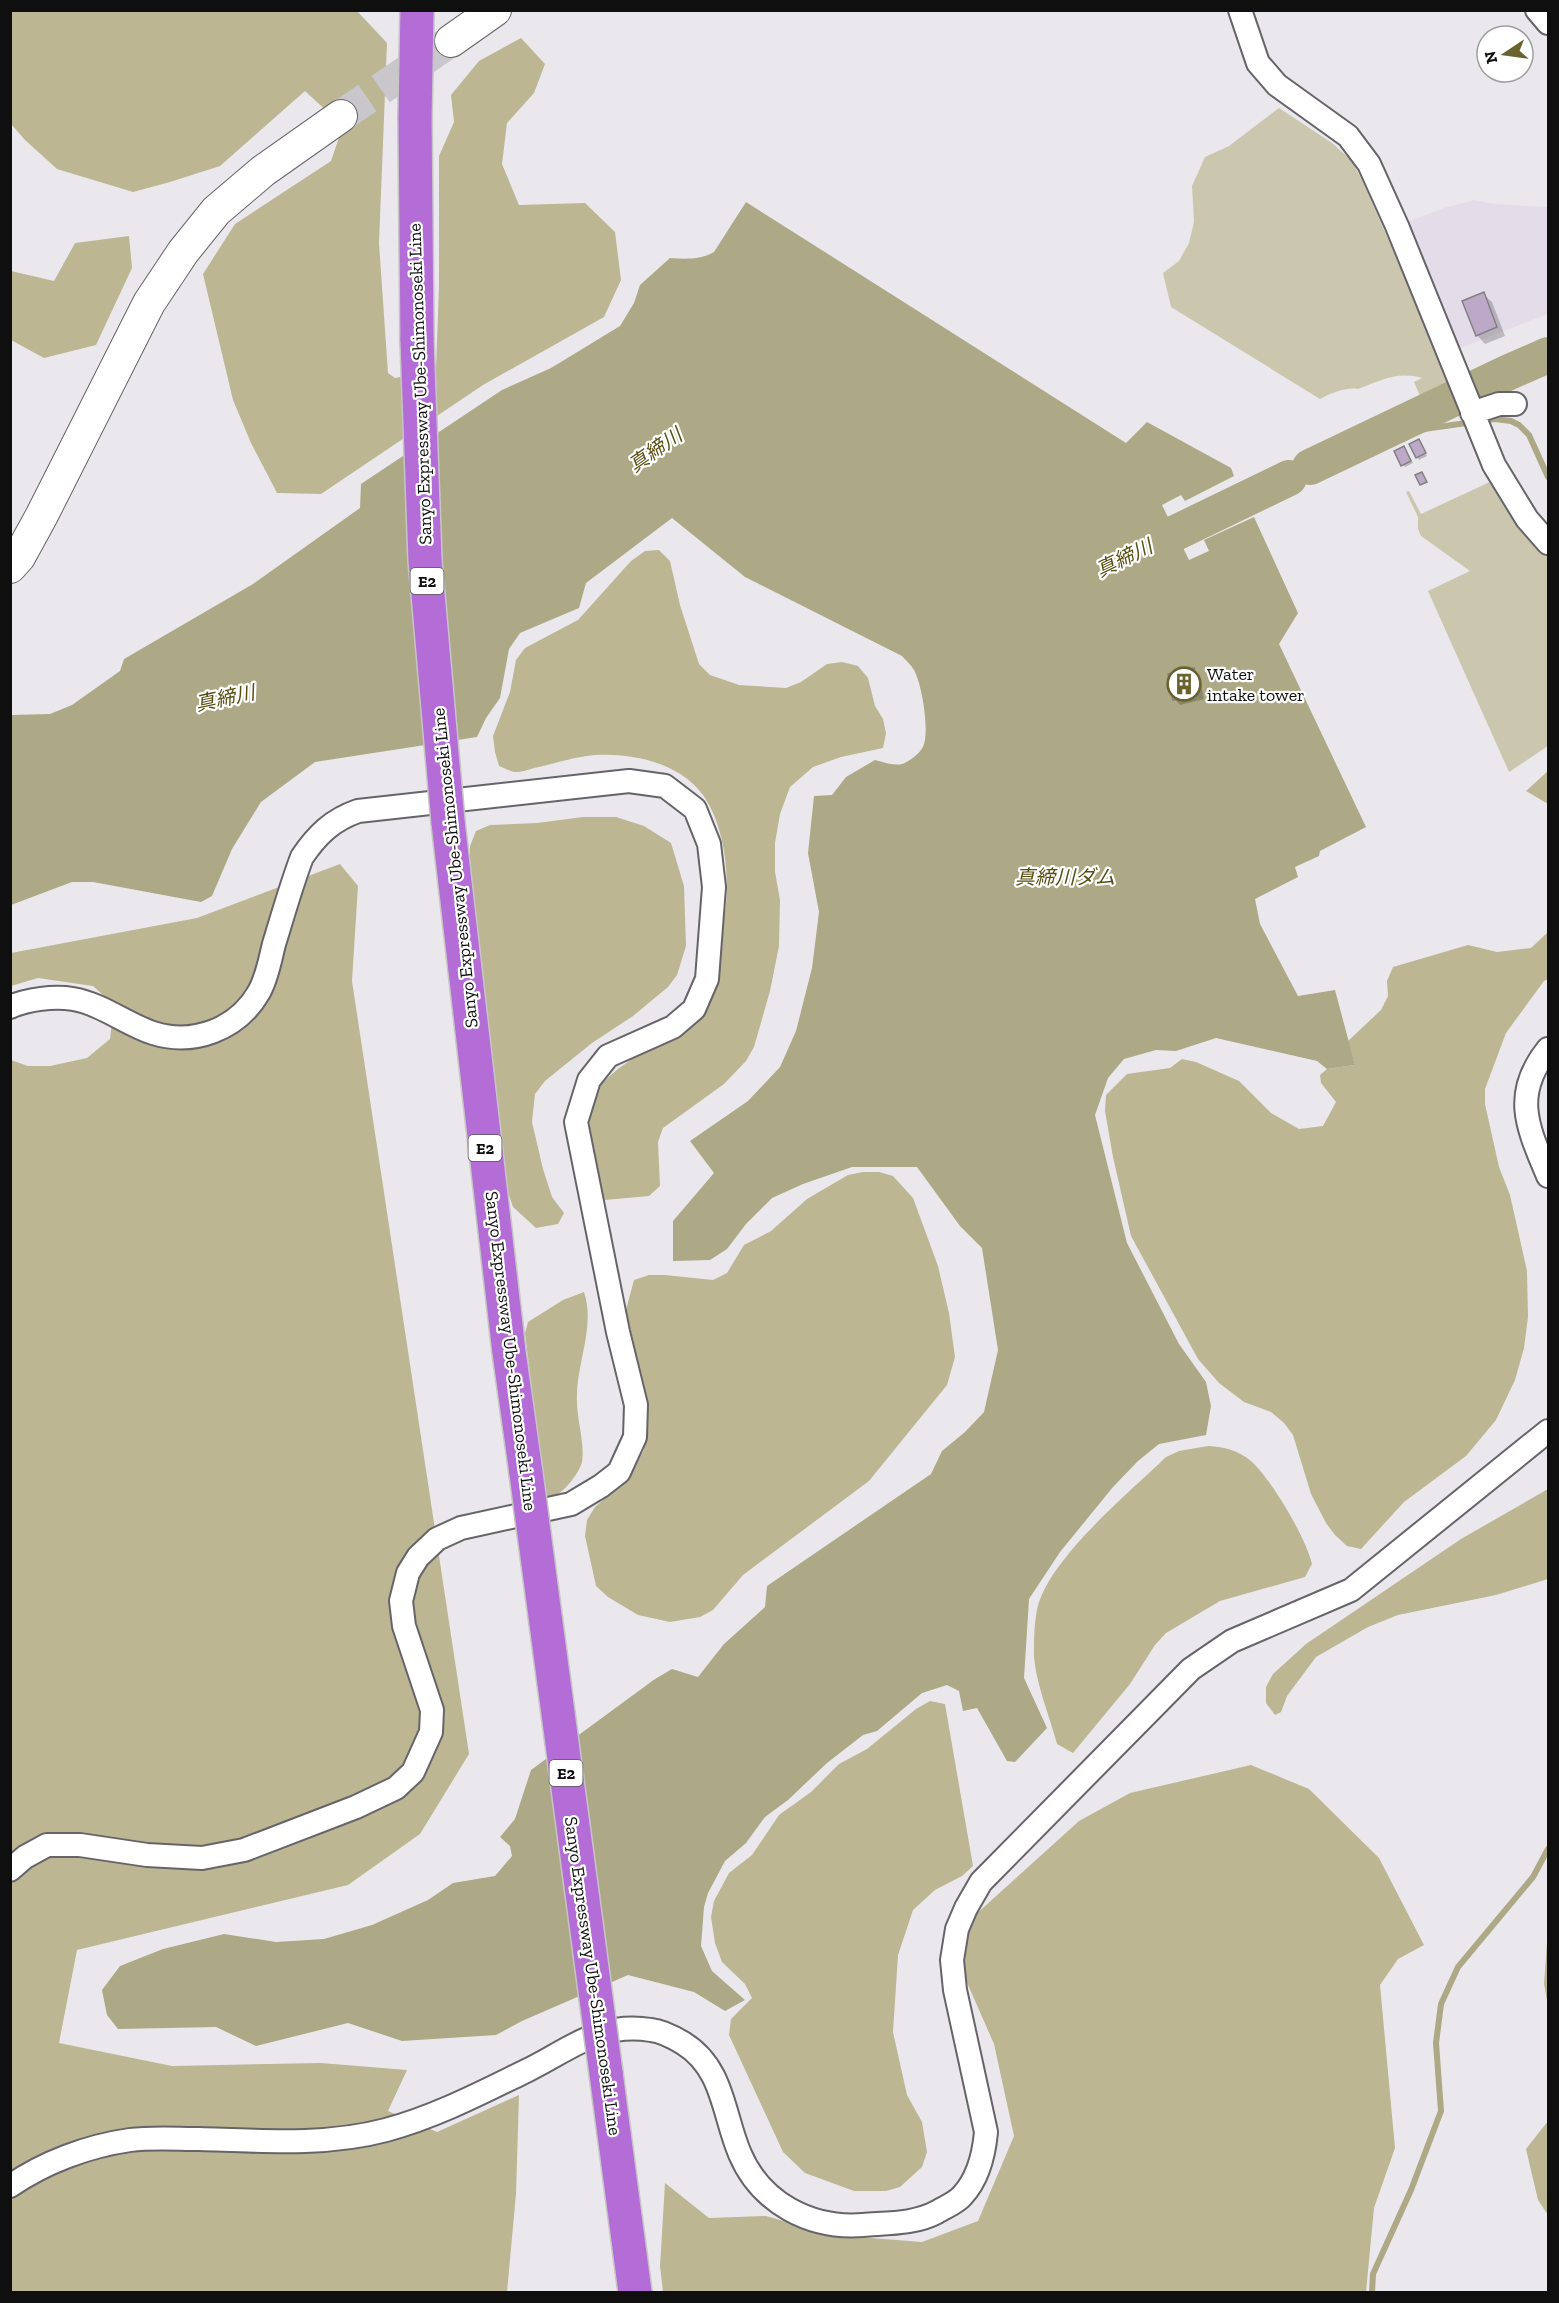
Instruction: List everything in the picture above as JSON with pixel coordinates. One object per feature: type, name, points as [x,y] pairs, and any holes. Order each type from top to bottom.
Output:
[{"type":"highway","name":"Sanyo Expressway Ube-Shimonoseki Line","points":[[417,10],[415,117],[417,340],[425,560],[448,822],[509,1352],[635,2292]]},
{"type":"street","points":[[451,41],[495,10]]},
{"type":"street","points":[[1240,10],[1258,63],[1277,85],[1348,136],[1369,164],[1397,226],[1494,465],[1527,519],[1548,543]]},
{"type":"street","points":[[1537,10],[1548,23]]},
{"type":"street","points":[[10,567],[19,557],[42,515],[148,303],[183,252],[216,211],[263,171],[341,116]]},
{"type":"street","points":[[1470,409],[1515,404]]},
{"type":"street","points":[[10,1007],[29,1001],[73,999],[95,1006],[153,1033],[188,1038],[220,1029],[240,1015],[259,992],[302,857],[315,838],[330,824],[358,811],[629,781],[665,786],[695,809],[709,844],[714,887],[707,979],[694,1009],[673,1027],[608,1056],[589,1080],[576,1122],[618,1332],[636,1405],[635,1437],[619,1472],[602,1486],[571,1504],[461,1528],[437,1539],[418,1557],[408,1573],[401,1601],[404,1626],[432,1710],[431,1732],[413,1772],[396,1788],[356,1807],[243,1850],[202,1858],[147,1855],[80,1845],[47,1845],[25,1857],[10,1870]]},
{"type":"street","points":[[1548,1049],[1540,1058],[1532,1076],[1526,1094],[1525,1114],[1548,1176]]},
{"type":"street","points":[[10,2186],[49,2164],[75,2154],[130,2140],[314,2141],[348,2138],[386,2130],[428,2117],[558,2056],[591,2036],[612,2029],[634,2028],[654,2030],[672,2036],[694,2050],[710,2068],[721,2092],[738,2151],[747,2170],[762,2190],[782,2206],[807,2218],[856,2225],[912,2221],[928,2217],[961,2197],[984,2154],[986,2132],[955,1990],[952,1960],[957,1929],[981,1882],[1191,1669],[1232,1641],[1351,1590],[1548,1431]]},
{"type":"shaded area","points":[[10,11],[357,11],[387,43],[379,243],[388,373],[395,378],[436,369],[439,287],[439,156],[454,122],[451,95],[479,61],[521,38],[545,64],[534,93],[507,123],[502,164],[519,205],[585,203],[615,232],[621,280],[604,317],[483,385],[321,494],[277,493],[251,443],[233,400],[203,274],[235,224],[331,161],[343,126],[305,91],[220,166],[170,182],[133,192],[57,169],[11,124]]},
{"type":"shaded area","points":[[1279,108],[1332,143],[1351,160],[1362,180],[1451,382],[1420,396],[1414,382],[1422,378],[1397,376],[1358,389],[1339,391],[1320,399],[1171,307],[1163,273],[1179,261],[1189,243],[1194,222],[1192,186],[1205,157],[1229,146]]},
{"type":"shaded area","points":[[1474,200],[1494,204],[1548,207],[1548,314],[1448,353],[1397,226],[1444,208]]},
{"type":"shaded area","points":[[129,236],[132,268],[96,345],[44,358],[11,340],[11,271],[54,281],[75,243]]},
{"type":"shaded area","points":[[1494,480],[1532,536],[1548,555],[1548,746],[1509,772],[1428,591],[1470,571],[1421,536],[1418,529],[1418,517],[1406,492],[1409,491],[1421,514]]},
{"type":"shaded area","points":[[659,550],[670,561],[680,605],[699,664],[710,675],[739,685],[786,688],[801,682],[827,664],[842,662],[858,666],[868,678],[875,706],[883,719],[886,733],[883,748],[841,757],[813,767],[790,787],[780,814],[775,843],[775,872],[780,900],[779,946],[770,991],[754,1047],[746,1061],[724,1084],[663,1128],[658,1142],[660,1186],[649,1196],[605,1200],[598,1183],[591,1145],[589,1124],[594,1097],[600,1087],[622,1066],[692,1023],[717,950],[724,920],[727,877],[724,848],[716,820],[703,795],[682,775],[669,768],[640,758],[596,755],[514,772],[499,766],[493,736],[510,692],[516,660],[525,648],[578,620],[631,561],[645,551]]},
{"type":"shaded area","points":[[1548,771],[1548,804],[1526,791]]},
{"type":"shaded area","points":[[583,817],[616,817],[644,826],[671,843],[684,886],[686,946],[677,975],[668,987],[633,1016],[592,1043],[545,1081],[535,1094],[532,1122],[543,1169],[552,1197],[564,1213],[558,1224],[536,1228],[513,1207],[508,1192],[470,846],[476,831],[490,825],[537,823]]},
{"type":"shaded area","points":[[340,864],[358,886],[352,981],[469,1754],[420,1834],[348,1885],[77,1950],[59,2043],[172,2066],[321,2063],[407,2070],[388,2111],[437,2132],[519,2095],[516,2194],[507,2292],[11,2292],[11,1060],[28,1066],[50,1066],[87,1058],[110,1039],[114,1005],[93,986],[38,978],[11,986],[11,953],[197,918]]},
{"type":"shaded area","points":[[1548,932],[1548,979],[1544,981],[1506,1033],[1485,1089],[1485,1104],[1499,1167],[1510,1195],[1527,1271],[1528,1317],[1524,1348],[1515,1380],[1496,1420],[1466,1456],[1404,1502],[1361,1549],[1347,1546],[1326,1523],[1311,1494],[1293,1435],[1271,1412],[1244,1402],[1219,1383],[1198,1359],[1131,1236],[1113,1157],[1105,1111],[1106,1095],[1127,1074],[1170,1068],[1182,1059],[1196,1062],[1239,1081],[1271,1113],[1299,1129],[1323,1126],[1336,1102],[1321,1083],[1320,1075],[1327,1069],[1355,1065],[1348,1041],[1381,1010],[1388,996],[1387,981],[1393,967],[1468,945],[1497,952],[1531,948]]},
{"type":"shaded area","points":[[879,1172],[893,1176],[913,1198],[938,1266],[949,1313],[955,1357],[947,1385],[869,1481],[743,1575],[713,1610],[700,1617],[670,1622],[638,1615],[608,1597],[596,1586],[585,1536],[587,1520],[595,1507],[630,1477],[644,1450],[643,1388],[626,1310],[634,1280],[649,1275],[665,1275],[713,1280],[727,1273],[744,1245],[771,1231],[807,1199],[848,1175]]},
{"type":"shaded area","points":[[584,1292],[588,1319],[587,1333],[577,1388],[582,1462],[573,1479],[562,1491],[545,1497],[525,1333],[528,1322],[563,1300]]},
{"type":"shaded area","points":[[1208,1446],[1225,1448],[1246,1457],[1269,1481],[1296,1525],[1312,1564],[1305,1577],[1220,1601],[1166,1633],[1155,1645],[1130,1684],[1073,1753],[1057,1744],[1035,1667],[1035,1621],[1044,1591],[1056,1570],[1091,1528],[1166,1457],[1179,1451]]},
{"type":"shaded area","points":[[1548,1489],[1548,1579],[1496,1595],[1398,1615],[1368,1627],[1316,1657],[1287,1696],[1281,1712],[1275,1715],[1266,1703],[1266,1687],[1273,1674],[1306,1644],[1461,1539]]},
{"type":"shaded area","points":[[930,1701],[945,1704],[973,1866],[962,1876],[935,1890],[913,1910],[898,1955],[893,2032],[907,2095],[922,2122],[927,2152],[922,2167],[900,2187],[886,2191],[854,2191],[805,2173],[783,2152],[729,2035],[731,2019],[752,1998],[745,1984],[722,1962],[715,1943],[711,1917],[714,1901],[729,1873],[752,1855],[779,1815],[811,1792],[839,1764],[867,1749],[916,1709]]},
{"type":"shaded area","points":[[1251,1765],[1309,1789],[1379,1858],[1424,1945],[1398,1959],[1380,1985],[1395,2148],[1374,2208],[1366,2292],[663,2292],[660,2266],[665,2183],[709,2218],[766,2216],[833,2235],[922,2242],[978,2221],[1014,2136],[994,2044],[954,1953],[964,1925],[1079,1821],[1130,1793]]},
{"type":"shaded area","points":[[1548,1928],[1548,2006],[1544,1984]]},
{"type":"shaded area","points":[[1548,2121],[1548,2215],[1538,2200],[1526,2149]]},
{"type":"water","name":"真締川ダム","points":[[746,202],[1126,443],[1147,422],[1231,468],[1234,476],[1185,501],[1181,495],[1162,505],[1189,560],[1209,551],[1204,540],[1254,517],[1298,613],[1279,644],[1366,827],[1320,851],[1319,856],[1295,867],[1298,877],[1255,899],[1260,924],[1298,996],[1335,990],[1355,1065],[1327,1069],[1317,1061],[1216,1038],[1176,1051],[1156,1050],[1124,1059],[1108,1078],[1095,1115],[1127,1243],[1179,1344],[1206,1382],[1211,1406],[1206,1435],[1159,1444],[1138,1461],[1113,1487],[1060,1552],[1029,1599],[1024,1678],[1047,1728],[1015,1762],[1007,1761],[977,1708],[963,1711],[959,1691],[947,1685],[922,1693],[877,1731],[863,1735],[827,1763],[788,1800],[765,1817],[746,1843],[725,1861],[708,1893],[704,1907],[701,1946],[712,1971],[745,2000],[725,2011],[694,1992],[628,1975],[522,2021],[496,2035],[402,2041],[348,2023],[256,2046],[216,2027],[118,2029],[107,2015],[102,1990],[120,1966],[163,1949],[224,1934],[276,1942],[324,1939],[372,1925],[428,1900],[453,1883],[495,1876],[512,1856],[510,1846],[500,1837],[515,1819],[531,1770],[672,1669],[698,1677],[724,1644],[765,1607],[767,1586],[931,1474],[942,1451],[984,1412],[998,1350],[982,1248],[960,1226],[917,1167],[852,1167],[803,1184],[772,1198],[746,1224],[727,1249],[710,1260],[673,1261],[673,1221],[714,1173],[690,1141],[748,1101],[780,1067],[796,1031],[812,968],[819,912],[808,853],[814,796],[832,795],[846,777],[875,760],[888,764],[902,764],[908,761],[923,747],[926,731],[920,686],[913,668],[902,656],[745,577],[672,518],[586,583],[579,608],[520,633],[509,649],[500,698],[486,718],[477,737],[315,762],[261,802],[232,849],[212,896],[201,902],[93,882],[72,882],[11,905],[11,715],[50,714],[72,705],[120,671],[124,659],[253,584],[360,508],[361,484],[502,390],[551,368],[620,326],[634,303],[640,285],[670,258],[698,258],[714,252]]},
{"type":"building","points":[[1484,292],[1497,327],[1476,336],[1462,301]]},
{"type":"building","points":[[1419,439],[1426,453],[1416,458],[1409,444]]},
{"type":"building","points":[[1404,446],[1411,461],[1401,466],[1394,451]]},
{"type":"building","points":[[1422,472],[1427,482],[1420,485],[1415,475]]},
{"type":"building","name":"Water intake tower","points":[[1194,668],[1200,694],[1173,700],[1168,674]]},
{"type":"waterway","name":"真締川","points":[[1310,467],[1548,355]]},
{"type":"waterway","points":[[1408,420],[1415,433],[1424,429],[1495,419],[1511,421],[1529,435],[1548,477]]},
{"type":"waterway","name":"真締川","points":[[1132,554],[1289,478]]},
{"type":"waterway","points":[[1372,2292],[1373,2274],[1411,2190],[1441,2111],[1436,2043],[1441,2004],[1458,1967],[1533,1877],[1548,1849]]},
{"type":"tunnel","points":[[341,116],[451,41]]},
{"type":"place","name":"Water intake tower","points":[[1184,684]]}]
